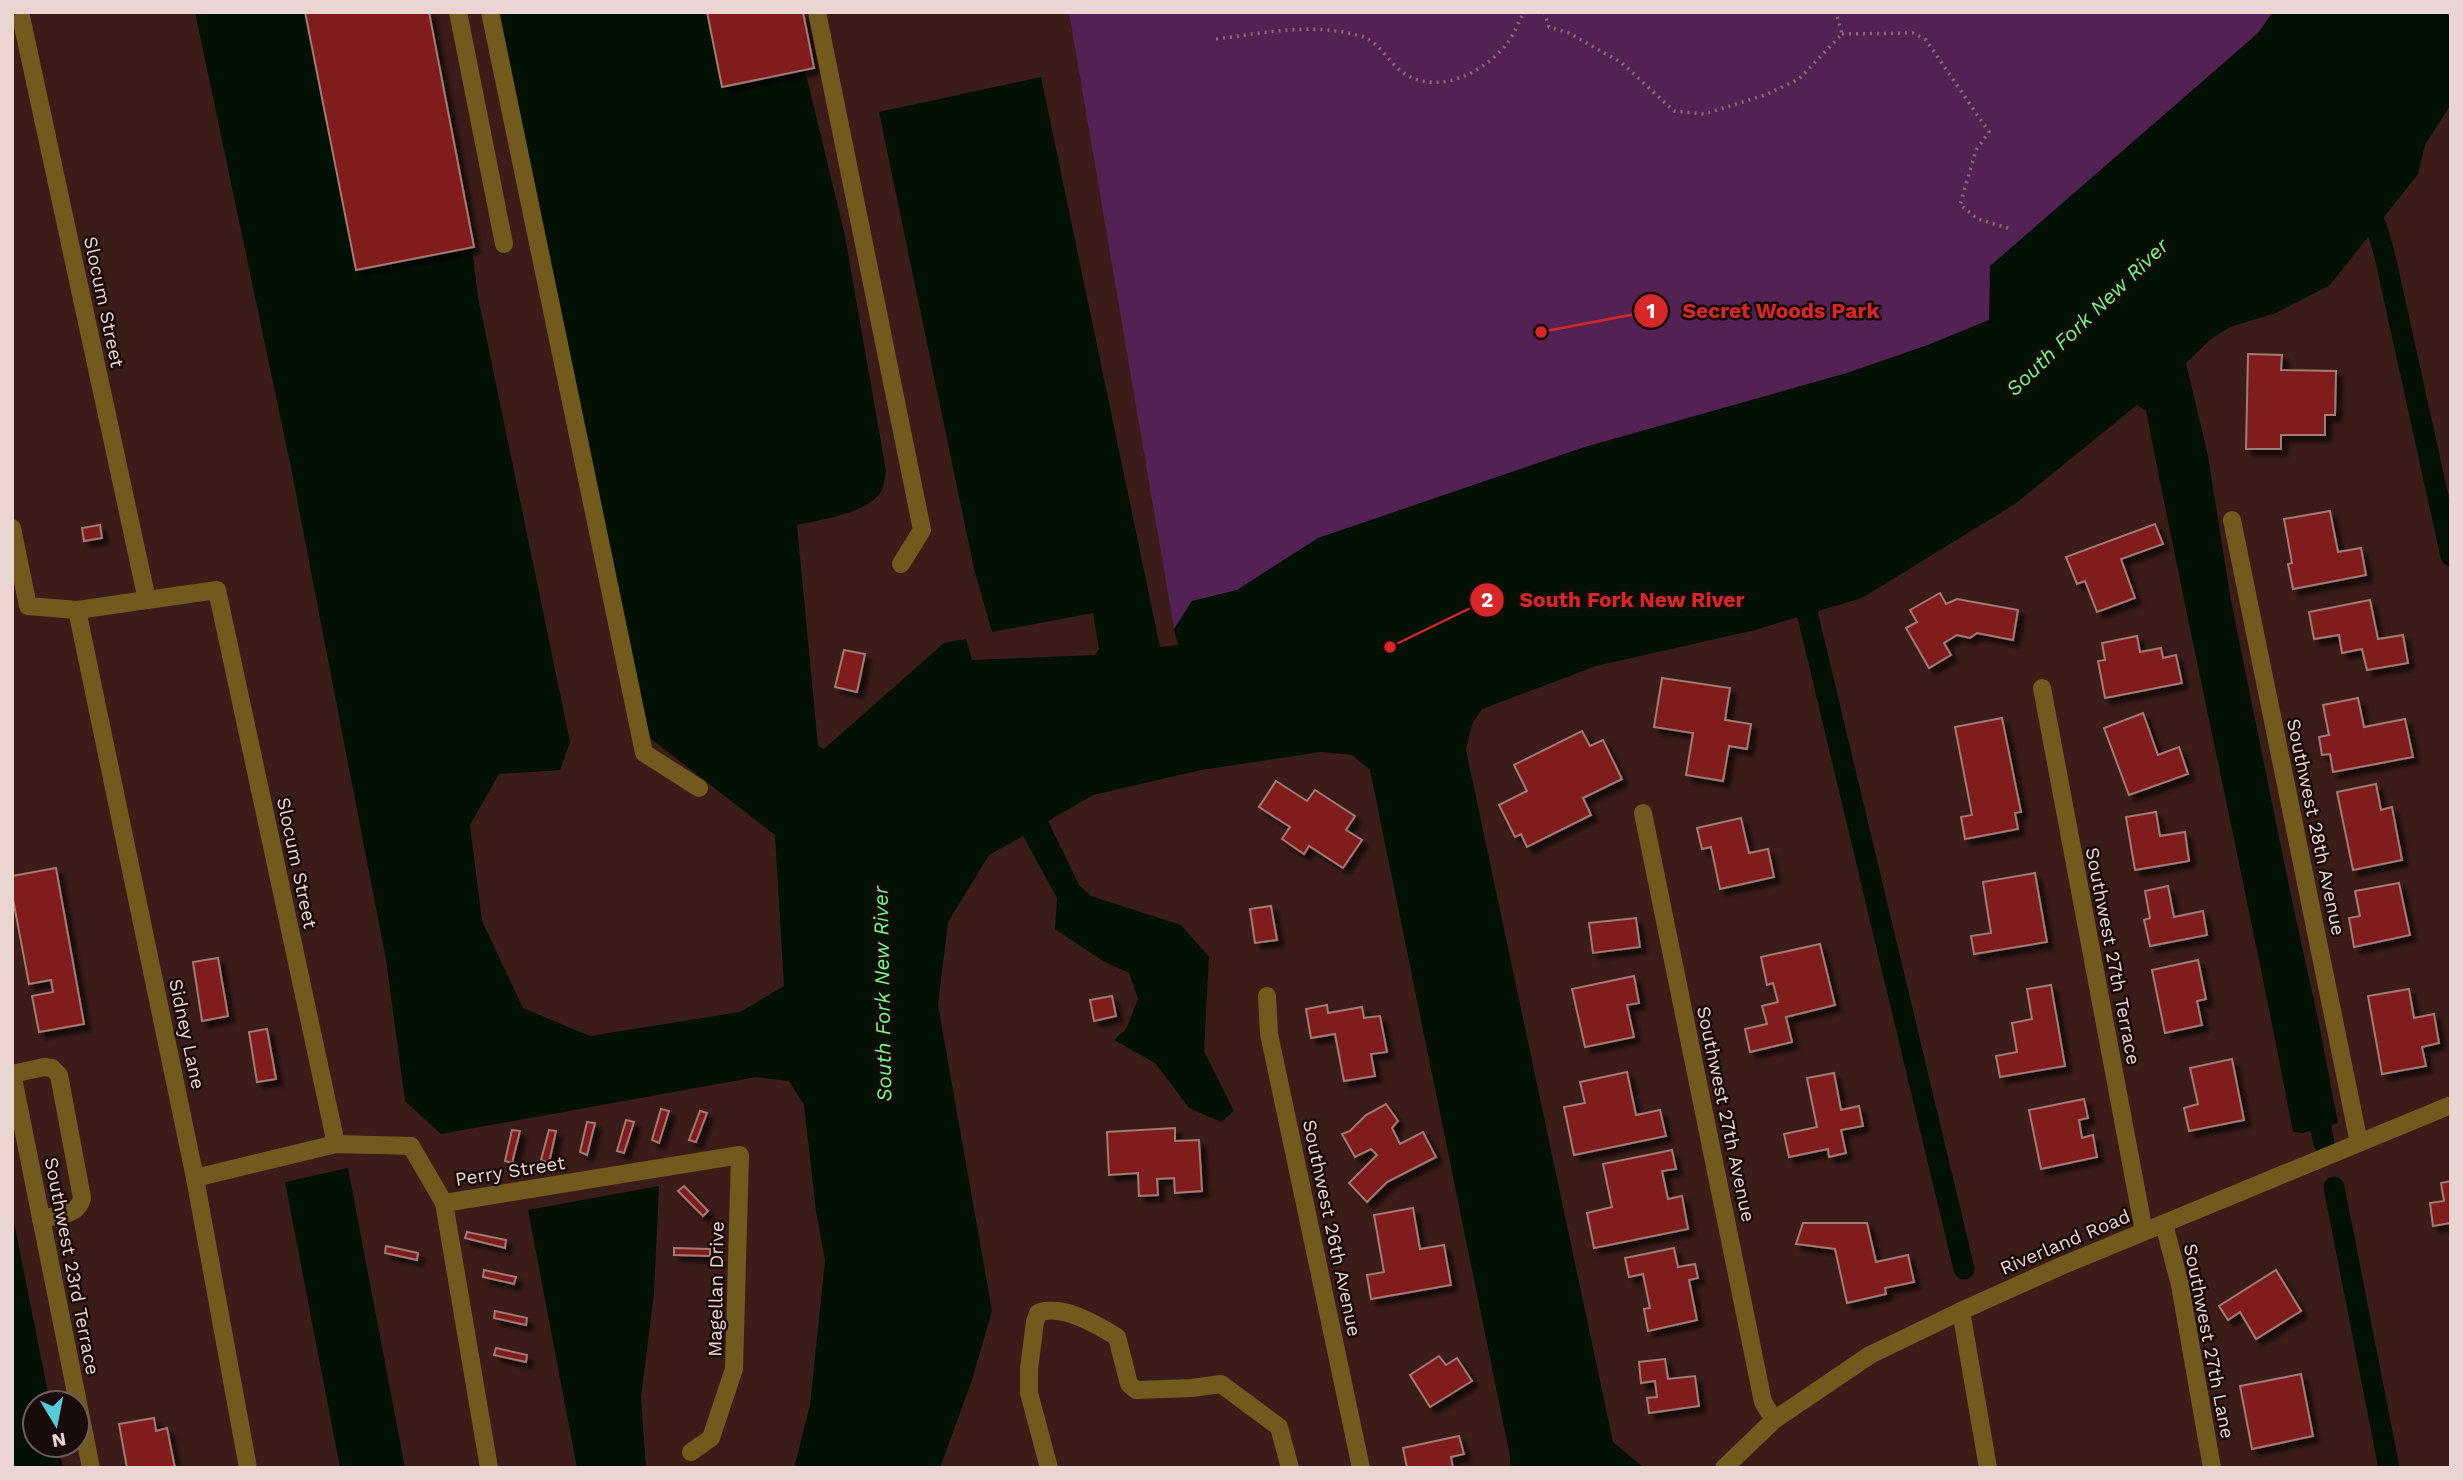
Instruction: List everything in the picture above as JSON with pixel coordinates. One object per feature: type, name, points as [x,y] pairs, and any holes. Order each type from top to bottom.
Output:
[{"type":"street","name":"Slocum Street","points":[[20,12],[147,600],[217,590],[335,1144]]},
{"type":"street","points":[[458,12],[504,244]]},
{"type":"street","points":[[490,12],[644,753],[699,788]]},
{"type":"street","points":[[817,12],[922,530],[901,564]]},
{"type":"street","name":"Southwest 28th Avenue","points":[[2232,520],[2359,1143]]},
{"type":"street","points":[[12,527],[28,606],[77,610],[147,600]]},
{"type":"street","name":"Sidney Lane","points":[[77,610],[195,1178],[248,1468]]},
{"type":"street","name":"Southwest 27th Terrace","points":[[2042,688],[2144,1232]]},
{"type":"street","name":"Southwest 27th Avenue","points":[[1643,813],[1763,1402],[1774,1420]]},
{"type":"street","name":"Southwest 26th Avenue","points":[[1267,996],[1269,1034],[1361,1468]]},
{"type":"street","points":[[12,1073],[44,1067],[52,1068],[59,1075],[82,1198],[80,1207],[75,1211],[41,1219]]},
{"type":"street","name":"Southwest 23rd Terrace","points":[[12,1073],[91,1468]]},
{"type":"street","name":"Riverland Road","points":[[1724,1468],[1774,1420],[1870,1355],[1961,1311],[2144,1232],[2451,1105]]},
{"type":"street","name":"Perry Street","points":[[195,1178],[335,1144],[411,1146],[444,1203],[740,1155]]},
{"type":"street","name":"Magellan Drive","points":[[691,1452],[711,1438],[734,1369],[740,1155]]},
{"type":"street","points":[[444,1203],[489,1468]]},
{"type":"street","name":"Southwest 27th Lane","points":[[2164,1224],[2180,1285],[2212,1468]]},
{"type":"street","points":[[1049,1468],[1029,1393],[1029,1369],[1038,1313],[1053,1310],[1093,1322],[1117,1337],[1129,1384],[1136,1390],[1221,1384],[1279,1427],[1290,1468]]},
{"type":"street","points":[[1961,1311],[1987,1468]]},
{"type":"path","points":[[1216,39],[1310,27],[1343,31],[1365,37],[1405,74],[1432,83],[1465,77],[1485,63],[1508,41],[1524,12]]},
{"type":"path","points":[[1544,12],[1549,27],[1569,33],[1622,63],[1674,111],[1704,114],[1765,95],[1799,79],[1842,34],[1913,33],[1926,40],[1989,132],[1976,150],[1960,205],[1978,219],[2011,229]]},
{"type":"path","points":[[1836,12],[1842,34]]},
{"type":"shaded area","points":[[1069,12],[2273,12],[2258,33],[1989,320],[1847,373],[1585,447],[1319,538],[1237,590],[1192,601],[1174,629]]},
{"type":"water","points":[[195,12],[426,12],[472,247],[478,297],[570,742],[560,770],[499,774],[470,825],[482,921],[523,1008],[590,1036],[740,1012],[784,986],[775,835],[646,735],[500,12],[791,12],[845,236],[886,471],[881,491],[865,506],[842,515],[797,525],[818,746],[824,749],[944,643],[966,639],[972,660],[1095,655],[1099,649],[1093,613],[992,632],[974,569],[879,112],[1041,77],[1160,647],[1178,645],[1174,629],[1192,601],[1237,590],[1318,538],[1585,447],[1847,373],[1989,320],[1990,266],[2258,33],[2273,12],[2451,12],[2451,104],[2425,145],[2418,174],[2330,285],[2276,313],[2230,327],[2211,339],[2186,363],[2208,456],[2231,601],[2338,1123],[2303,1133],[2293,1132],[2146,411],[2137,405],[2015,504],[1862,598],[1755,630],[1596,666],[1482,709],[1472,724],[1466,750],[1613,1442],[1644,1468],[1510,1468],[1510,1456],[1370,770],[1352,755],[1321,752],[1201,770],[1093,795],[1048,821],[1079,885],[1091,896],[1181,925],[1209,957],[1204,1051],[1234,1111],[1221,1122],[1189,1108],[1155,1063],[1114,1040],[1126,1029],[1138,999],[1129,973],[1103,961],[1055,929],[1057,898],[1023,836],[989,855],[948,922],[938,1005],[992,1311],[972,1380],[940,1468],[794,1468],[810,1405],[825,1261],[816,1211],[804,1105],[789,1081],[756,1077],[441,1134],[405,1101],[386,960],[291,468]]},
{"type":"water","points":[[348,1168],[405,1468],[340,1468],[285,1182]]},
{"type":"water","points":[[659,1186],[654,1294],[641,1397],[646,1468],[577,1468],[528,1210]]},
{"type":"water","points":[[12,1212],[47,1389],[21,1389],[21,1459],[61,1459],[63,1468],[12,1468]]},
{"type":"building","points":[[305,12],[429,12],[474,247],[356,270]]},
{"type":"building","points":[[707,12],[803,12],[814,68],[722,87]]},
{"type":"building","points":[[2248,354],[2282,355],[2281,370],[2336,371],[2335,415],[2325,415],[2325,435],[2281,435],[2281,449],[2246,449]]},
{"type":"building","points":[[2330,511],[2338,552],[2361,548],[2366,575],[2293,589],[2288,564],[2292,563],[2284,519]]},
{"type":"building","points":[[2155,524],[2163,544],[2121,559],[2135,598],[2097,612],[2085,581],[2077,584],[2066,557]]},
{"type":"building","points":[[100,525],[102,538],[84,541],[82,528]]},
{"type":"building","points":[[1940,593],[1946,604],[1957,599],[2018,610],[2013,640],[1977,633],[1970,638],[1957,635],[1944,643],[1951,655],[1929,668],[1906,628],[1917,622],[1910,610]]},
{"type":"building","points":[[2370,600],[2378,639],[2403,635],[2408,663],[2367,670],[2362,649],[2342,653],[2339,635],[2314,639],[2309,612]]},
{"type":"building","points":[[2137,636],[2140,652],[2161,648],[2163,658],[2176,655],[2182,683],[2105,698],[2098,661],[2105,660],[2102,643]]},
{"type":"building","points":[[844,650],[865,654],[857,692],[835,687]]},
{"type":"building","points":[[1662,678],[1730,688],[1725,720],[1751,724],[1747,749],[1729,746],[1723,781],[1686,775],[1693,733],[1654,727]]},
{"type":"building","points":[[2358,698],[2364,727],[2405,719],[2413,757],[2333,772],[2330,754],[2322,755],[2319,737],[2329,735],[2323,705]]},
{"type":"building","points":[[2143,713],[2158,755],[2179,747],[2188,774],[2129,795],[2104,728]]},
{"type":"building","points":[[2002,718],[2021,812],[2015,813],[2018,829],[1965,839],[1961,817],[1972,815],[1955,727]]},
{"type":"building","points":[[1582,731],[1590,746],[1603,740],[1622,779],[1583,798],[1591,815],[1527,847],[1521,834],[1515,837],[1499,805],[1527,791],[1514,765]]},
{"type":"building","points":[[1276,781],[1307,801],[1315,790],[1355,816],[1346,830],[1362,840],[1343,868],[1309,846],[1304,854],[1282,839],[1290,827],[1259,807]]},
{"type":"building","points":[[2376,784],[2381,810],[2392,807],[2402,860],[2353,870],[2337,792]]},
{"type":"building","points":[[2156,812],[2160,836],[2185,832],[2189,861],[2135,870],[2126,817]]},
{"type":"building","points":[[1741,818],[1749,853],[1768,849],[1774,877],[1720,889],[1711,847],[1702,849],[1697,828]]},
{"type":"building","points":[[56,868],[84,1024],[39,1032],[32,996],[53,992],[51,980],[29,984],[12,894],[12,876]]},
{"type":"building","points":[[2035,873],[2047,942],[1974,954],[1971,936],[1991,933],[1983,882]]},
{"type":"building","points":[[2399,883],[2410,935],[2354,947],[2349,918],[2360,916],[2355,891]]},
{"type":"building","points":[[2168,886],[2174,917],[2203,911],[2207,935],[2150,946],[2144,920],[2150,918],[2145,891]]},
{"type":"building","points":[[1271,906],[1277,940],[1255,943],[1250,909]]},
{"type":"building","points":[[1636,918],[1640,947],[1593,953],[1589,923]]},
{"type":"building","points":[[1820,944],[1835,1005],[1786,1017],[1792,1042],[1750,1052],[1745,1029],[1767,1024],[1762,1006],[1778,1002],[1773,983],[1767,985],[1761,957]]},
{"type":"building","points":[[218,958],[228,1016],[202,1021],[193,962]]},
{"type":"building","points":[[2198,960],[2206,999],[2197,1001],[2202,1025],[2165,1033],[2152,970]]},
{"type":"building","points":[[1634,976],[1639,1003],[1627,1005],[1634,1037],[1585,1047],[1572,989]]},
{"type":"building","points":[[2051,985],[2065,1066],[2000,1077],[1996,1056],[2017,1052],[2012,1023],[2032,1019],[2027,989]]},
{"type":"building","points":[[2409,989],[2414,1018],[2434,1014],[2439,1043],[2422,1047],[2426,1066],[2382,1074],[2368,996]]},
{"type":"building","points":[[1112,996],[1116,1016],[1094,1021],[1090,1000]]},
{"type":"building","points":[[1327,1005],[1328,1013],[1362,1007],[1364,1018],[1380,1016],[1387,1052],[1371,1054],[1375,1076],[1344,1081],[1335,1034],[1311,1038],[1306,1009]]},
{"type":"building","points":[[267,1029],[276,1079],[257,1082],[249,1032]]},
{"type":"building","points":[[2232,1059],[2244,1120],[2189,1131],[2184,1108],[2198,1104],[2190,1068]]},
{"type":"building","points":[[1627,1072],[1636,1115],[1660,1110],[1666,1136],[1574,1155],[1564,1107],[1585,1103],[1580,1082]]},
{"type":"building","points":[[1834,1073],[1841,1110],[1859,1106],[1863,1126],[1841,1130],[1846,1153],[1829,1157],[1828,1149],[1789,1157],[1784,1134],[1817,1127],[1807,1078]]},
{"type":"building","points":[[2084,1099],[2088,1118],[2079,1120],[2082,1138],[2093,1135],[2097,1157],[2041,1169],[2029,1110]]},
{"type":"building","points":[[1386,1104],[1398,1121],[1392,1128],[1400,1144],[1423,1132],[1436,1157],[1387,1182],[1367,1202],[1349,1183],[1377,1155],[1371,1149],[1355,1157],[1342,1134],[1350,1131],[1366,1115]]},
{"type":"building","points":[[661,1109],[669,1111],[659,1143],[652,1140]]},
{"type":"building","points":[[700,1111],[707,1113],[696,1142],[689,1140]]},
{"type":"building","points":[[626,1120],[634,1122],[624,1153],[617,1151]]},
{"type":"building","points":[[587,1122],[595,1123],[587,1155],[580,1152]]},
{"type":"building","points":[[1175,1128],[1175,1141],[1199,1140],[1202,1191],[1175,1193],[1174,1178],[1157,1179],[1158,1195],[1139,1196],[1138,1173],[1109,1175],[1107,1132]]},
{"type":"building","points":[[512,1130],[520,1131],[512,1163],[505,1161]]},
{"type":"building","points":[[549,1130],[556,1131],[549,1163],[541,1160]]},
{"type":"building","points":[[1672,1150],[1676,1169],[1662,1171],[1668,1199],[1682,1196],[1688,1229],[1594,1248],[1587,1213],[1612,1207],[1603,1164]]},
{"type":"building","points":[[2451,1181],[2451,1223],[2433,1226],[2430,1203],[2444,1201],[2441,1183]]},
{"type":"building","points":[[684,1186],[708,1211],[703,1216],[678,1191]]},
{"type":"building","points":[[1413,1208],[1420,1249],[1444,1245],[1451,1285],[1371,1299],[1367,1275],[1384,1272],[1374,1215]]},
{"type":"building","points":[[1803,1223],[1867,1223],[1876,1262],[1908,1255],[1914,1282],[1885,1288],[1886,1294],[1847,1303],[1835,1249],[1796,1244]]},
{"type":"building","points":[[467,1232],[506,1240],[505,1248],[465,1238]]},
{"type":"building","points":[[386,1246],[418,1253],[417,1260],[385,1253]]},
{"type":"building","points":[[674,1248],[710,1249],[710,1256],[674,1255]]},
{"type":"building","points":[[1674,1248],[1678,1267],[1695,1264],[1698,1278],[1689,1280],[1697,1320],[1648,1331],[1644,1309],[1650,1308],[1643,1274],[1629,1277],[1625,1258]]},
{"type":"building","points":[[484,1270],[516,1277],[514,1284],[483,1277]]},
{"type":"building","points":[[2276,1270],[2301,1311],[2256,1339],[2240,1312],[2228,1320],[2219,1306]]},
{"type":"building","points":[[495,1311],[527,1318],[526,1325],[494,1318]]},
{"type":"building","points":[[496,1348],[527,1355],[526,1362],[494,1355]]},
{"type":"building","points":[[1439,1356],[1446,1365],[1457,1358],[1472,1381],[1430,1407],[1410,1375]]},
{"type":"building","points":[[1665,1359],[1668,1379],[1695,1376],[1699,1406],[1649,1413],[1647,1398],[1657,1397],[1655,1381],[1641,1383],[1639,1362]]},
{"type":"building","points":[[2301,1374],[2313,1436],[2252,1449],[2240,1386]]},
{"type":"building","points":[[154,1418],[156,1431],[167,1428],[175,1468],[127,1468],[119,1424]]},
{"type":"building","points":[[1459,1436],[1464,1454],[1451,1457],[1453,1468],[1407,1468],[1403,1448]]},
{"type":"waterway","points":[[2365,201],[2384,252],[2451,556]]},
{"type":"waterway","points":[[1801,587],[1964,1269]]},
{"type":"waterway","points":[[2315,1100],[2324,1143]]},
{"type":"waterway","points":[[2334,1187],[2389,1468]]},
{"type":"place","name":"Secret Woods Park","points":[[1541,332]]},
{"type":"place","name":"South Fork New River","points":[[1390,647]]}]
